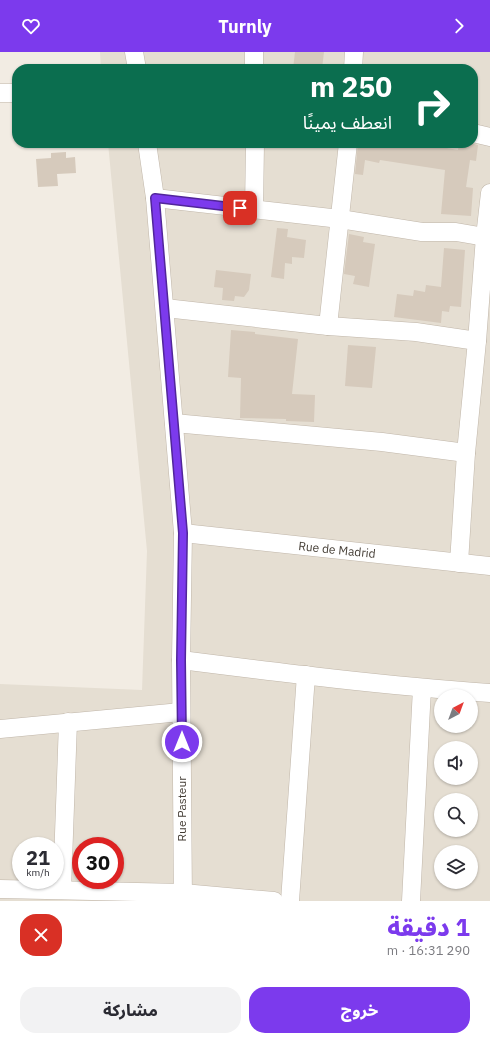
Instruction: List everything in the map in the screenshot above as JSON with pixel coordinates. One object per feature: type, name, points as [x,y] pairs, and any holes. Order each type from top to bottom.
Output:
[{"type":"street","points":[[134,52],[136,64]]},
{"type":"street","points":[[254,52],[254,64]]},
{"type":"street","points":[[354,52],[354,64]]},
{"type":"street","points":[[0,93],[12,93]]},
{"type":"street","points":[[478,134],[490,137]]},
{"type":"street","name":"Rue Pasteur","points":[[148,148],[155,198],[183,533],[181,660],[183,897]]},
{"type":"street","points":[[254,209],[255,148]]},
{"type":"street","points":[[328,326],[347,148]]},
{"type":"street","points":[[155,198],[340,219],[422,232],[456,232],[485,237]]},
{"type":"street","points":[[459,563],[466,452],[477,341],[484,312],[485,237],[490,200]]},
{"type":"street","points":[[165,308],[328,326],[416,332],[477,341]]},
{"type":"street","points":[[174,423],[382,442],[466,452]]},
{"type":"street","name":"Rue de Madrid","points":[[183,533],[490,566]]},
{"type":"street","points":[[181,660],[422,688],[490,693]]},
{"type":"street","points":[[290,901],[306,675]]},
{"type":"street","points":[[411,901],[422,688]]},
{"type":"street","points":[[0,729],[181,712]]},
{"type":"street","points":[[62,890],[68,722]]},
{"type":"street","points":[[0,889],[62,890],[274,901]]},
{"type":"shaded area","points":[[100,52],[490,52],[490,901],[0,901],[0,684],[142,690],[147,551],[108,148],[478,148],[478,64],[101,64]]},
{"type":"building","points":[[295,52],[324,52],[323,64],[294,64]]},
{"type":"building","points":[[358,148],[446,148],[458,150],[458,148],[478,148],[476,161],[470,160],[466,187],[473,188],[471,216],[441,214],[445,170],[380,160],[379,163],[365,160],[363,175],[355,174]]},
{"type":"building","points":[[66,152],[66,158],[75,157],[76,173],[57,174],[58,186],[38,187],[36,159],[51,158],[51,153]]},
{"type":"building","points":[[277,228],[288,229],[287,237],[306,240],[304,258],[292,257],[292,264],[285,263],[284,279],[271,277]]},
{"type":"building","points":[[349,234],[364,237],[363,242],[375,244],[369,287],[353,284],[355,276],[344,274]]},
{"type":"building","points":[[444,248],[465,250],[461,307],[450,306],[449,312],[442,311],[441,323],[394,317],[397,294],[413,296],[414,290],[425,292],[426,285],[441,287]]},
{"type":"building","points":[[216,270],[251,274],[249,290],[244,297],[235,296],[234,301],[222,300],[223,288],[214,287]]},
{"type":"building","points":[[231,330],[255,332],[255,334],[298,339],[292,394],[315,395],[314,422],[286,421],[286,419],[240,418],[241,378],[228,377]]},
{"type":"building","points":[[348,345],[376,347],[372,388],[345,386]]},
{"type":"route","points":[[182,742],[181,660],[183,533],[155,198],[240,208]]}]
